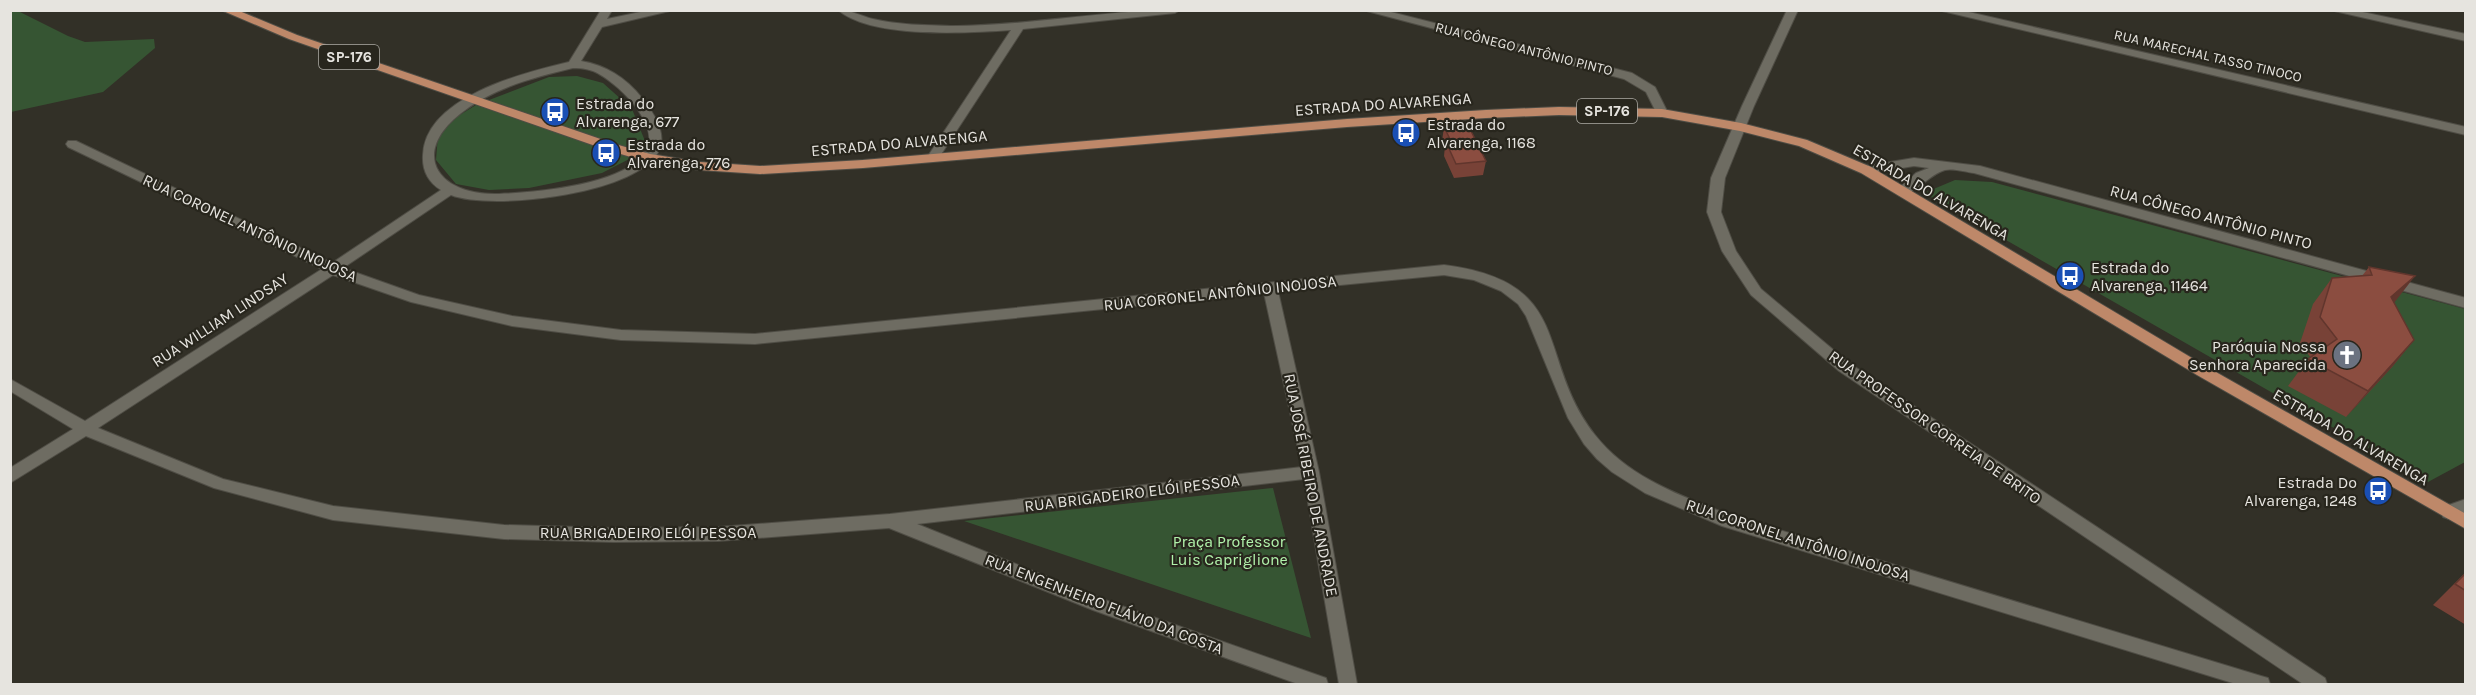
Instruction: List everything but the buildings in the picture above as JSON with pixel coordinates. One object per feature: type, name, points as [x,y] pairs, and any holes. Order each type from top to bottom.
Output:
[{"type":"main road","name":"ESTRADA DO ALVARENGA","points":[[226,10],[293,37],[648,158],[700,166],[760,170],[863,164],[934,156],[1347,123],[1559,111],[1662,113],[1741,127],[1803,143],[1866,170],[2202,371],[2466,522]]},
{"type":"street","points":[[573,64],[607,10]]},
{"type":"street","points":[[598,24],[669,10]]},
{"type":"street","points":[[843,10],[851,17],[873,24],[910,29],[1020,25],[1175,10]]},
{"type":"street","name":"RUA CÔNEGO ANTÔNIO PINTO","points":[[1368,10],[1628,76],[1647,84],[1655,93],[1662,113]]},
{"type":"street","name":"RUA PROFESSOR CORREIA DE BRITO","points":[[1793,10],[1748,106],[1718,178],[1714,212],[1729,251],[1756,292],[1844,367],[2318,684]]},
{"type":"street","name":"RUA MARECHAL TASSO TINOCO","points":[[1944,10],[2466,131]]},
{"type":"street","points":[[2335,10],[2466,38]]},
{"type":"street","points":[[934,156],[1020,25]]},
{"type":"street","points":[[573,64],[588,65],[604,72],[639,99],[649,117],[654,135],[653,148],[648,158],[630,170],[596,183],[566,190],[494,198],[464,196],[448,191],[433,176],[428,162],[432,135],[448,117],[473,100],[540,73],[573,64]]},
{"type":"street","name":"RUA CORONEL ANTÔNIO INOJOSA","points":[[72,144],[333,269],[416,299],[512,321],[621,335],[755,339],[1444,270],[1469,272],[1495,282],[1524,301],[1539,327],[1572,411],[1591,441],[1623,473],[1662,494],[1722,519],[2260,684]]},
{"type":"street","name":"RUA CÔNEGO ANTÔNIO PINTO","points":[[1866,170],[1914,162],[1975,169],[2466,303]]},
{"type":"street","points":[[1903,192],[1921,176],[1947,164]]},
{"type":"street","name":"RUA WILLIAM LINDSAY","points":[[10,477],[333,269],[448,191]]},
{"type":"street","name":"RUA JOSÉ RIBEIRO DE ANDRADE","points":[[1270,287],[1311,472],[1348,684]]},
{"type":"street","name":"RUA BRIGADEIRO ELÓI PESSOA","points":[[10,384],[86,429],[220,484],[333,513],[504,532],[614,535],[718,534],[890,521],[1311,472]]},
{"type":"street","points":[[2448,512],[2466,506]]},
{"type":"street","name":"RUA ENGENHEIRO FLÁVIO DA COSTA","points":[[890,521],[1099,605],[1319,684]]},
{"type":"green space","points":[[10,11],[18,11],[85,42],[154,39],[155,48],[103,92],[11,112]]},
{"type":"green space","points":[[577,76],[603,83],[632,109],[645,141],[637,155],[602,173],[529,188],[489,190],[456,184],[436,160],[438,135],[455,118],[476,105],[549,77]]},
{"type":"green space","points":[[1955,180],[1992,182],[2465,309],[2465,462],[2428,482],[1924,193]]},
{"type":"green space","name":"Praça Professor Luis Capriglione","points":[[1273,488],[1311,638],[964,521]]},
{"type":"place","name":"Estrada do Alvarenga, 677","points":[[555,112]]},
{"type":"place","name":"Estrada do Alvarenga, 1168","points":[[1406,133]]},
{"type":"place","name":"Estrada do Alvarenga, 776","points":[[606,153]]},
{"type":"place","name":"Estrada do Alvarenga, 11464","points":[[2070,276]]},
{"type":"place","name":"Paróquia Nossa Senhora Aparecida","points":[[2347,355]]},
{"type":"place","name":"Estrada Do Alvarenga, 1248","points":[[2378,491]]}]
